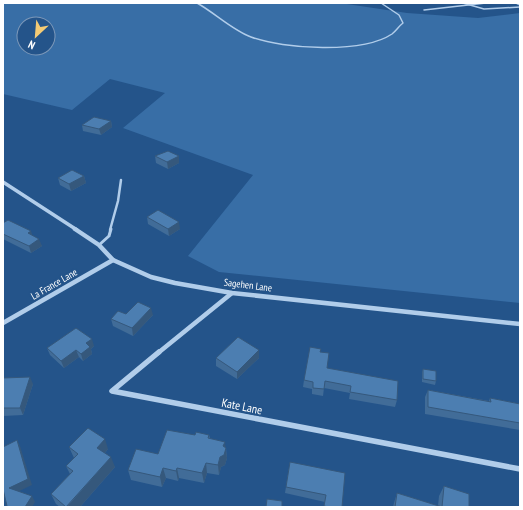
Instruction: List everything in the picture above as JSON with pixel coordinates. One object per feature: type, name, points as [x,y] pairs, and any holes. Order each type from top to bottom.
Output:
[{"type":"street","name":"Sagehen Lane","points":[[3,182],[99,245],[113,260],[151,277],[232,293],[520,324]]},
{"type":"street","name":"La France Lane","points":[[3,323],[113,260]]},
{"type":"street","name":"Kate Lane","points":[[232,293],[112,391],[520,469]]},
{"type":"lane","points":[[197,3],[248,36],[276,43],[310,48],[363,44],[381,40],[392,34],[403,23],[399,15],[381,3]]},
{"type":"lane","points":[[463,3],[474,9],[486,11],[520,6]]},
{"type":"lane","points":[[424,10],[486,3]]},
{"type":"lane","points":[[516,3],[520,6]]},
{"type":"lane","points":[[99,245],[108,236],[118,201],[121,180]]},
{"type":"shaded area","points":[[3,3],[340,3],[407,13],[478,18],[520,13],[520,303],[219,272],[188,256],[253,175],[123,128],[165,93],[110,79],[72,110],[3,94]]},
{"type":"building","points":[[94,117],[111,121],[99,129],[82,125]]},
{"type":"building","points":[[168,151],[179,156],[167,162],[155,156]]},
{"type":"building","points":[[72,170],[84,176],[69,184],[58,178]]},
{"type":"building","points":[[158,210],[179,222],[168,229],[147,217]]},
{"type":"building","points":[[8,220],[31,231],[28,233],[39,239],[29,246],[3,234],[3,223]]},
{"type":"building","points":[[138,302],[151,308],[132,328],[111,319],[118,311],[126,314]]},
{"type":"building","points":[[76,328],[92,339],[86,343],[90,347],[81,354],[76,350],[61,361],[47,348]]},
{"type":"building","points":[[238,337],[259,350],[237,372],[216,358]]},
{"type":"building","points":[[310,347],[321,349],[320,352],[329,353],[327,368],[398,381],[397,400],[350,392],[351,386],[325,381],[324,389],[313,388],[313,382],[304,380]]},
{"type":"building","points":[[423,369],[436,371],[436,381],[423,379]]},
{"type":"building","points":[[30,377],[20,408],[3,408],[3,378]]},
{"type":"building","points":[[428,390],[491,402],[490,398],[520,404],[520,423],[428,407]]},
{"type":"building","points":[[88,428],[105,439],[97,448],[111,457],[66,507],[51,494],[73,471],[66,466],[78,454],[69,447]]},
{"type":"building","points":[[167,430],[195,435],[196,432],[209,435],[208,438],[225,442],[223,446],[226,448],[224,455],[220,457],[218,465],[206,463],[202,473],[177,468],[176,471],[163,468],[160,477],[128,470],[136,449],[158,454]]},
{"type":"building","points":[[17,440],[28,479],[9,488],[32,496],[25,507],[7,507],[3,489],[3,447]]},
{"type":"building","points":[[290,462],[345,473],[342,507],[324,506],[326,495],[286,487]]},
{"type":"building","points":[[444,486],[469,494],[469,507],[442,507]]},
{"type":"building","points":[[397,493],[442,507],[395,507]]},
{"type":"building","points":[[267,499],[282,501],[282,507],[266,507]]}]
